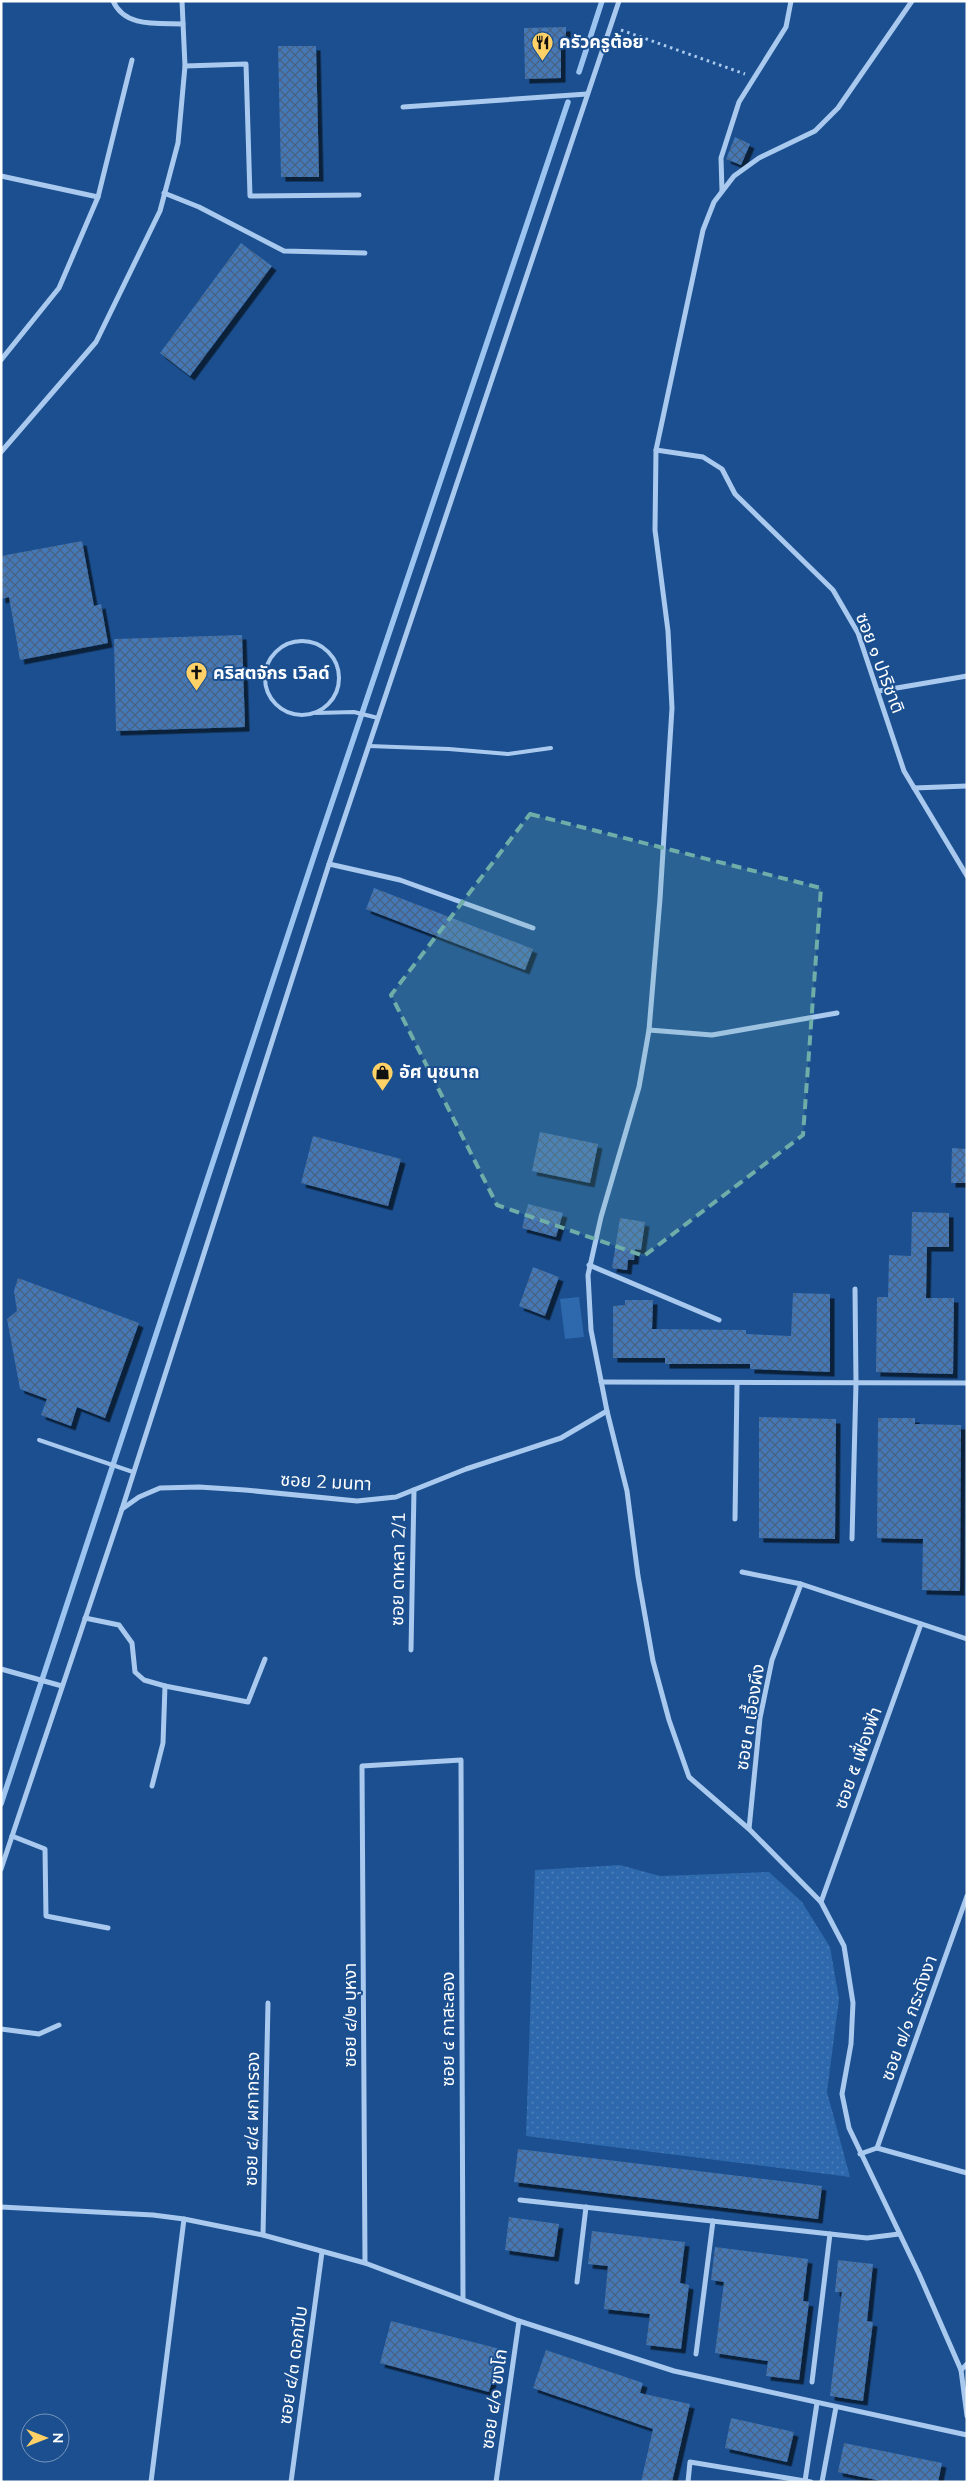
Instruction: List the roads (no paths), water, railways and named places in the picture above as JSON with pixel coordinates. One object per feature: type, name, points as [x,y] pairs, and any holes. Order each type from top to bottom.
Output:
[{"type":"street","points":[[113,1],[117,9],[133,21],[183,24]]},
{"type":"street","points":[[1,452],[96,342],[160,211],[178,142],[185,66],[182,1]]},
{"type":"street","points":[[1,1869],[4,1850],[12,1836],[122,1509],[329,864],[619,1]]},
{"type":"street","points":[[722,192],[721,158],[740,102],[786,28],[791,1]]},
{"type":"street","points":[[912,1],[838,108],[815,131],[759,158],[734,176],[714,202],[702,230],[656,450],[655,530],[668,631],[672,708],[660,898],[649,1030],[639,1087],[600,1217],[588,1275],[591,1330],[607,1411],[627,1491],[638,1576],[653,1661],[679,1748],[689,1777],[749,1829],[821,1902],[844,1946],[853,2002],[851,2044],[842,2094],[849,2128],[900,2234],[961,2370],[967,2416]]},
{"type":"street","points":[[1,360],[59,288],[98,196],[132,60]]},
{"type":"street","points":[[185,66],[246,64],[250,196],[359,195]]},
{"type":"street","points":[[403,107],[587,94]]},
{"type":"street","points":[[1,176],[98,196]]},
{"type":"street","points":[[164,193],[199,207],[284,252],[365,253]]},
{"type":"street","name":"ซอย ๑ ปาริชาติ","points":[[656,450],[703,457],[722,469],[735,494],[833,590],[858,634],[879,691],[904,771],[967,876]]},
{"type":"street","points":[[879,691],[967,676]]},
{"type":"street","points":[[914,788],[967,786]]},
{"type":"street","points":[[329,864],[400,880],[533,928]]},
{"type":"street","points":[[649,1030],[712,1035],[837,1013]]},
{"type":"street","points":[[590,1265],[719,1320]]},
{"type":"street","points":[[852,1539],[856,1383],[855,1288]]},
{"type":"street","points":[[602,1382],[967,1383]]},
{"type":"street","points":[[735,1519],[737,1383]]},
{"type":"street","name":"ซอย 2 มนทา","points":[[122,1509],[139,1496],[160,1488],[245,1490],[357,1502],[396,1497],[466,1469],[561,1438],[607,1411]]},
{"type":"street","name":"ซอย ดาหลา 2/1","points":[[411,1650],[414,1490]]},
{"type":"street","points":[[742,1572],[801,1584],[967,1639]]},
{"type":"street","name":"ซอย ๓ เอื้องผึง","points":[[749,1829],[760,1718],[772,1660],[801,1584]]},
{"type":"street","points":[[85,1618],[118,1626],[132,1643],[135,1672],[144,1680],[165,1686],[248,1702],[265,1659]]},
{"type":"street","name":"ซอย ๕ เฟื่องฟ้า","points":[[821,1902],[921,1624]]},
{"type":"street","points":[[1,1669],[62,1686]]},
{"type":"street","points":[[152,1786],[163,1743],[165,1686]]},
{"type":"street","name":"ซอย ๔ กาสะลอง","points":[[362,1766],[461,1760],[463,2299]]},
{"type":"street","name":"ซอย ๔/๒ บุหงา","points":[[362,1766],[365,2263]]},
{"type":"street","points":[[12,1836],[45,1849],[46,1916],[108,1928]]},
{"type":"street","name":"ซอย ๗/๑ กระดังงา","points":[[877,2148],[967,1896]]},
{"type":"street","name":"ซอย ๔/๔ ผกากรอง","points":[[263,2235],[268,2002]]},
{"type":"street","points":[[1,2029],[38,2034],[59,2025]]},
{"type":"street","points":[[860,2154],[877,2148],[967,2173]]},
{"type":"street","points":[[520,2200],[867,2238],[900,2234]]},
{"type":"street","points":[[1,2206],[152,2214],[184,2218],[263,2235],[365,2263],[518,2321],[674,2371],[967,2435]]},
{"type":"street","points":[[577,2282],[586,2207]]},
{"type":"street","points":[[152,2482],[184,2218]]},
{"type":"street","points":[[696,2354],[713,2221]]},
{"type":"street","points":[[812,2382],[830,2234]]},
{"type":"street","name":"ซอย ๔/๓ ดอกปีบ","points":[[291,2482],[322,2252]]},
{"type":"street","name":"ซอย ๔/๑ ฃงโก","points":[[496,2482],[518,2321]]},
{"type":"street","points":[[961,2370],[967,2364]]},
{"type":"street","points":[[688,2482],[690,2462],[808,2481],[817,2403]]},
{"type":"street","points":[[822,2482],[836,2407]]},
{"type":"lane","points":[[313,713],[326,706],[335,695],[339,681],[337,666],[330,654],[319,645],[305,640],[290,642],[278,650],[268,661],[265,675],[266,690],[274,702],[285,711],[299,715],[354,712],[378,718]]},
{"type":"lane","points":[[369,746],[449,748],[508,754],[551,748]]},
{"type":"lane","points":[[39,1440],[133,1472]]},
{"type":"waterway","points":[[579,72],[602,1]]},
{"type":"waterway","points":[[1,1804],[317,847],[568,102]]},
{"type":"place","name":"ครัวครูต้อย","points":[[543,61]]},
{"type":"place","name":"คริสตจักร เวิลด์","points":[[197,692]]},
{"type":"place","name":"อัศ นุชนาถ","points":[[383,1091]]}]
